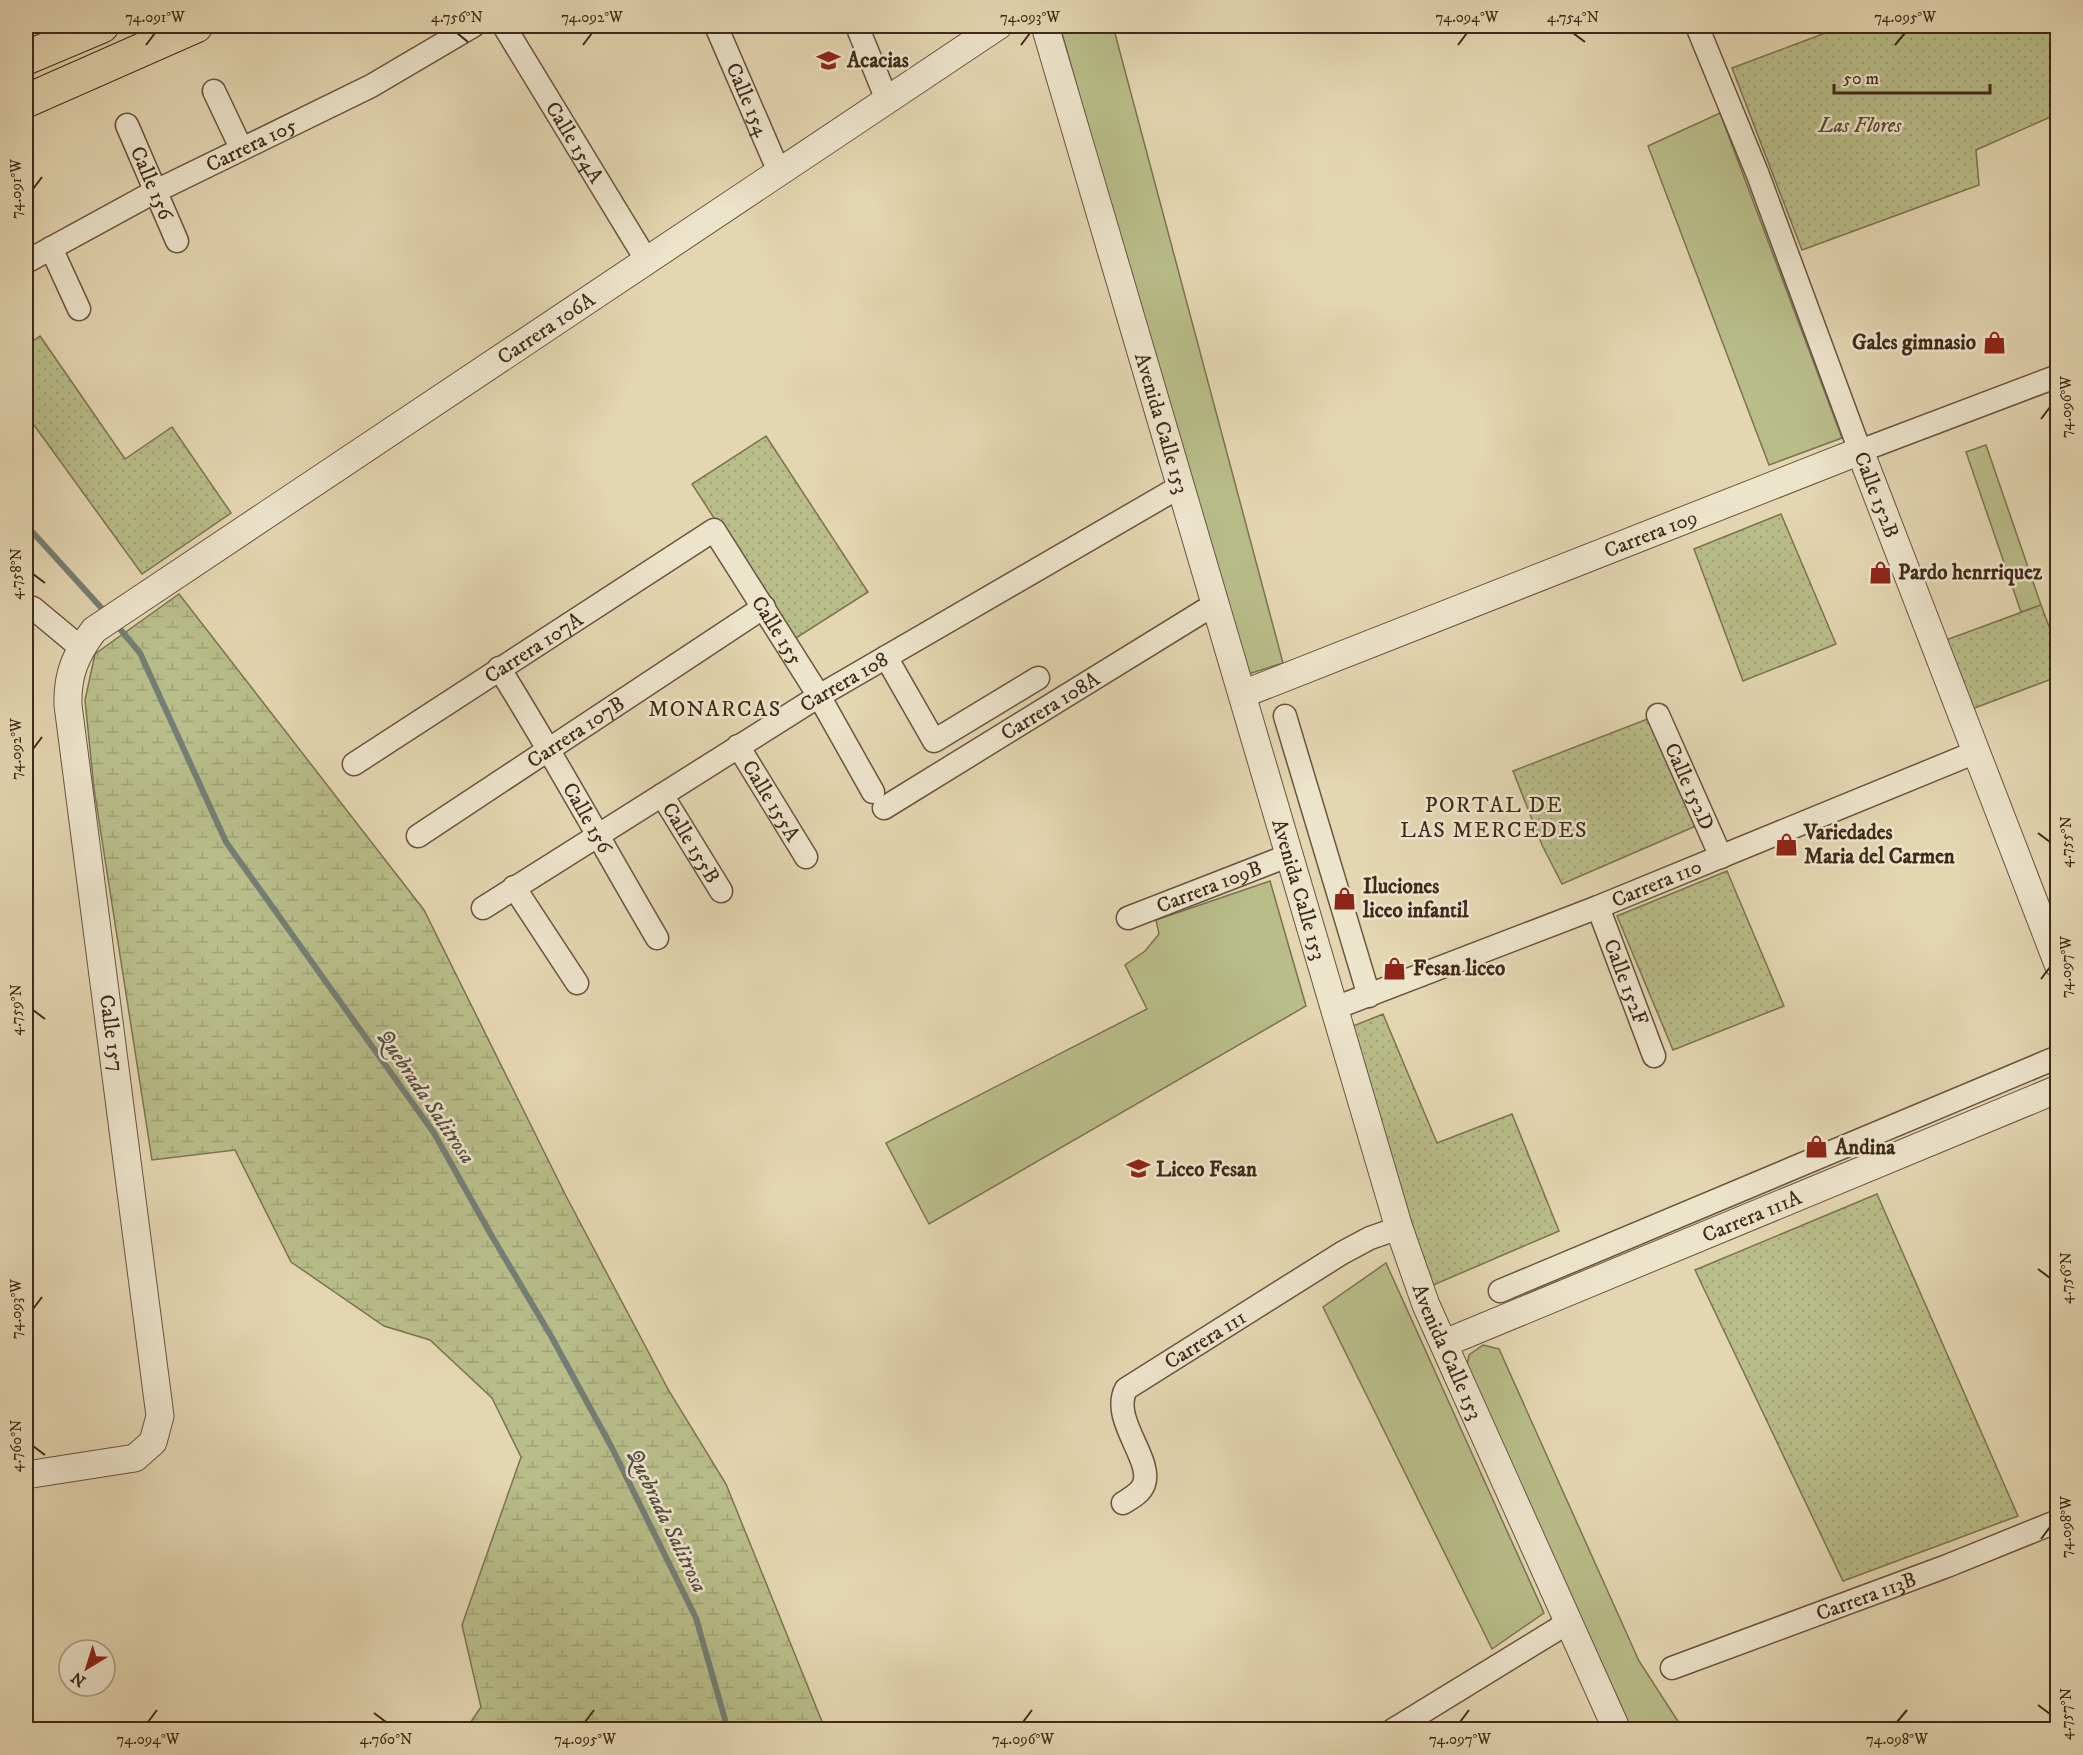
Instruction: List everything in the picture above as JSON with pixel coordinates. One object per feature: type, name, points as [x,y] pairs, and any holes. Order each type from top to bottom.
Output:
[{"type":"main road","points":[[26,58],[102,26]]},
{"type":"main road","points":[[26,101],[196,26]]},
{"type":"street","name":"Carrera 105","points":[[26,262],[154,192],[371,86],[473,26]]},
{"type":"street","name":"Calle 154A","points":[[504,26],[647,261]]},
{"type":"street","name":"Calle 154","points":[[716,26],[779,172]]},
{"type":"street","points":[[857,26],[887,100]]},
{"type":"street","name":"Carrera 106A","points":[[88,639],[136,603],[998,26]]},
{"type":"street","name":"Avenida Calle 153","points":[[1046,26],[1399,1228],[1426,1305],[1617,1730]]},
{"type":"street","name":"Calle 152B","points":[[1697,26],[1758,175],[1860,451],[2058,964]]},
{"type":"street","points":[[214,91],[241,148]]},
{"type":"street","name":"Calle 156","points":[[127,125],[177,241]]},
{"type":"street","points":[[51,248],[79,309]]},
{"type":"street","name":"Carrera 109","points":[[1243,694],[1860,451],[2058,376]]},
{"type":"street","name":"Carrera 108","points":[[483,908],[819,696],[1181,486]]},
{"type":"street","name":"Calle 155","points":[[714,530],[819,696],[878,800]]},
{"type":"street","name":"Carrera 107A","points":[[354,764],[714,530]]},
{"type":"street","name":"Carrera 108A","points":[[878,800],[951,769],[1215,604]]},
{"type":"street","points":[[26,606],[88,639]]},
{"type":"street","name":"Carrera 107B","points":[[418,836],[764,606]]},
{"type":"street","name":"Calle 157","points":[[26,1474],[125,1461],[143,1453],[153,1442],[160,1416],[68,705],[71,668],[88,639]]},
{"type":"street","points":[[886,657],[934,741],[1038,678]]},
{"type":"street","name":"Calle 156","points":[[500,668],[549,748],[596,836],[657,938]]},
{"type":"street","name":"Calle 152D","points":[[1658,715],[1721,856]]},
{"type":"street","name":"Avenida Calle 153","points":[[1285,716],[1369,996]]},
{"type":"street","name":"Calle 155A","points":[[738,746],[806,857]]},
{"type":"street","name":"Carrera 110","points":[[1335,1008],[1598,907],[1976,752]]},
{"type":"street","name":"Calle 155B","points":[[662,795],[721,891]]},
{"type":"street","name":"Carrera 109B","points":[[1128,918],[1290,855]]},
{"type":"street","points":[[514,888],[577,983]]},
{"type":"street","name":"Calle 152F","points":[[1598,907],[1654,1056]]},
{"type":"street","name":"Carrera 111A","points":[[1500,1291],[2058,1057]]},
{"type":"street","name":"Carrera 111A","points":[[1445,1343],[2058,1089]]},
{"type":"street","name":"Carrera 111","points":[[1124,1503],[1141,1491],[1146,1473],[1121,1404],[1126,1389],[1342,1252],[1370,1238],[1399,1228]]},
{"type":"street","name":"Carrera 113B","points":[[1672,1668],[1947,1566],[2058,1521]]},
{"type":"street","points":[[1393,1730],[1569,1622]]},
{"type":"green space","points":[[1060,26],[1113,26],[1283,663],[1242,676]]},
{"type":"green space","name":"Las Flores","points":[[1844,26],[2057,26],[2057,114],[1976,150],[1979,185],[1802,250],[1732,68]]},
{"type":"green space","points":[[1720,113],[1842,438],[1769,465],[1648,146]]},
{"type":"green space","points":[[40,336],[125,459],[172,427],[231,513],[142,574],[26,414],[26,346]]},
{"type":"green space","points":[[766,436],[868,592],[793,640],[692,484]]},
{"type":"green space","points":[[1986,445],[2041,605],[2021,612],[1966,452]]},
{"type":"green space","points":[[1781,514],[1836,644],[1743,681],[1694,549]]},
{"type":"green space","points":[[179,594],[424,910],[566,1196],[669,1391],[726,1484],[825,1729],[466,1729],[481,1707],[462,1625],[521,1457],[492,1398],[430,1340],[384,1326],[291,1262],[235,1150],[152,1160],[94,789],[85,700],[95,654]]},
{"type":"green space","points":[[2041,605],[2057,648],[2057,677],[1972,709],[1946,640]]},
{"type":"green space","points":[[1658,715],[1705,822],[1562,884],[1542,845],[1513,771]]},
{"type":"green space","points":[[1727,871],[1784,1006],[1673,1050],[1617,916]]},
{"type":"green space","points":[[1270,881],[1306,1006],[929,1224],[886,1143],[1147,1009],[1125,965],[1145,951],[1159,934],[1156,920]]},
{"type":"green space","points":[[1383,1014],[1437,1143],[1512,1114],[1559,1231],[1431,1286],[1351,1027]]},
{"type":"green space","points":[[1877,1194],[2018,1516],[1843,1581],[1695,1270]]},
{"type":"green space","points":[[1386,1263],[1544,1613],[1492,1649],[1323,1307]]},
{"type":"green space","points":[[1483,1345],[1499,1349],[1639,1661],[1683,1729],[1629,1729],[1467,1365],[1469,1355]]},
{"type":"waterway","name":"Quebrada Salitrosa","points":[[26,525],[106,613]]},
{"type":"waterway","name":"Quebrada Salitrosa","points":[[115,623],[140,653],[226,842],[434,1133],[551,1336],[612,1448],[696,1618],[728,1730]]},
{"type":"place","name":"Acacias","points":[[829,60]]},
{"type":"place","name":"Gales gimnasio","points":[[1994,342]]},
{"type":"place","name":"Pardo henrriquez","points":[[1880,572]]},
{"type":"place","name":"Variedades Maria del Carmen","points":[[1786,844]]},
{"type":"place","name":"Iluciones liceo infantil","points":[[1345,898]]},
{"type":"place","name":"Fesan liceo","points":[[1395,968]]},
{"type":"place","name":"Andina","points":[[1817,1147]]},
{"type":"place","name":"Liceo Fesan","points":[[1138,1169]]},
{"type":"district","name":"MONARCAS","points":[[715,708]]},
{"type":"district","name":"PORTAL DE LAS MERCEDES","points":[[1494,816]]}]
